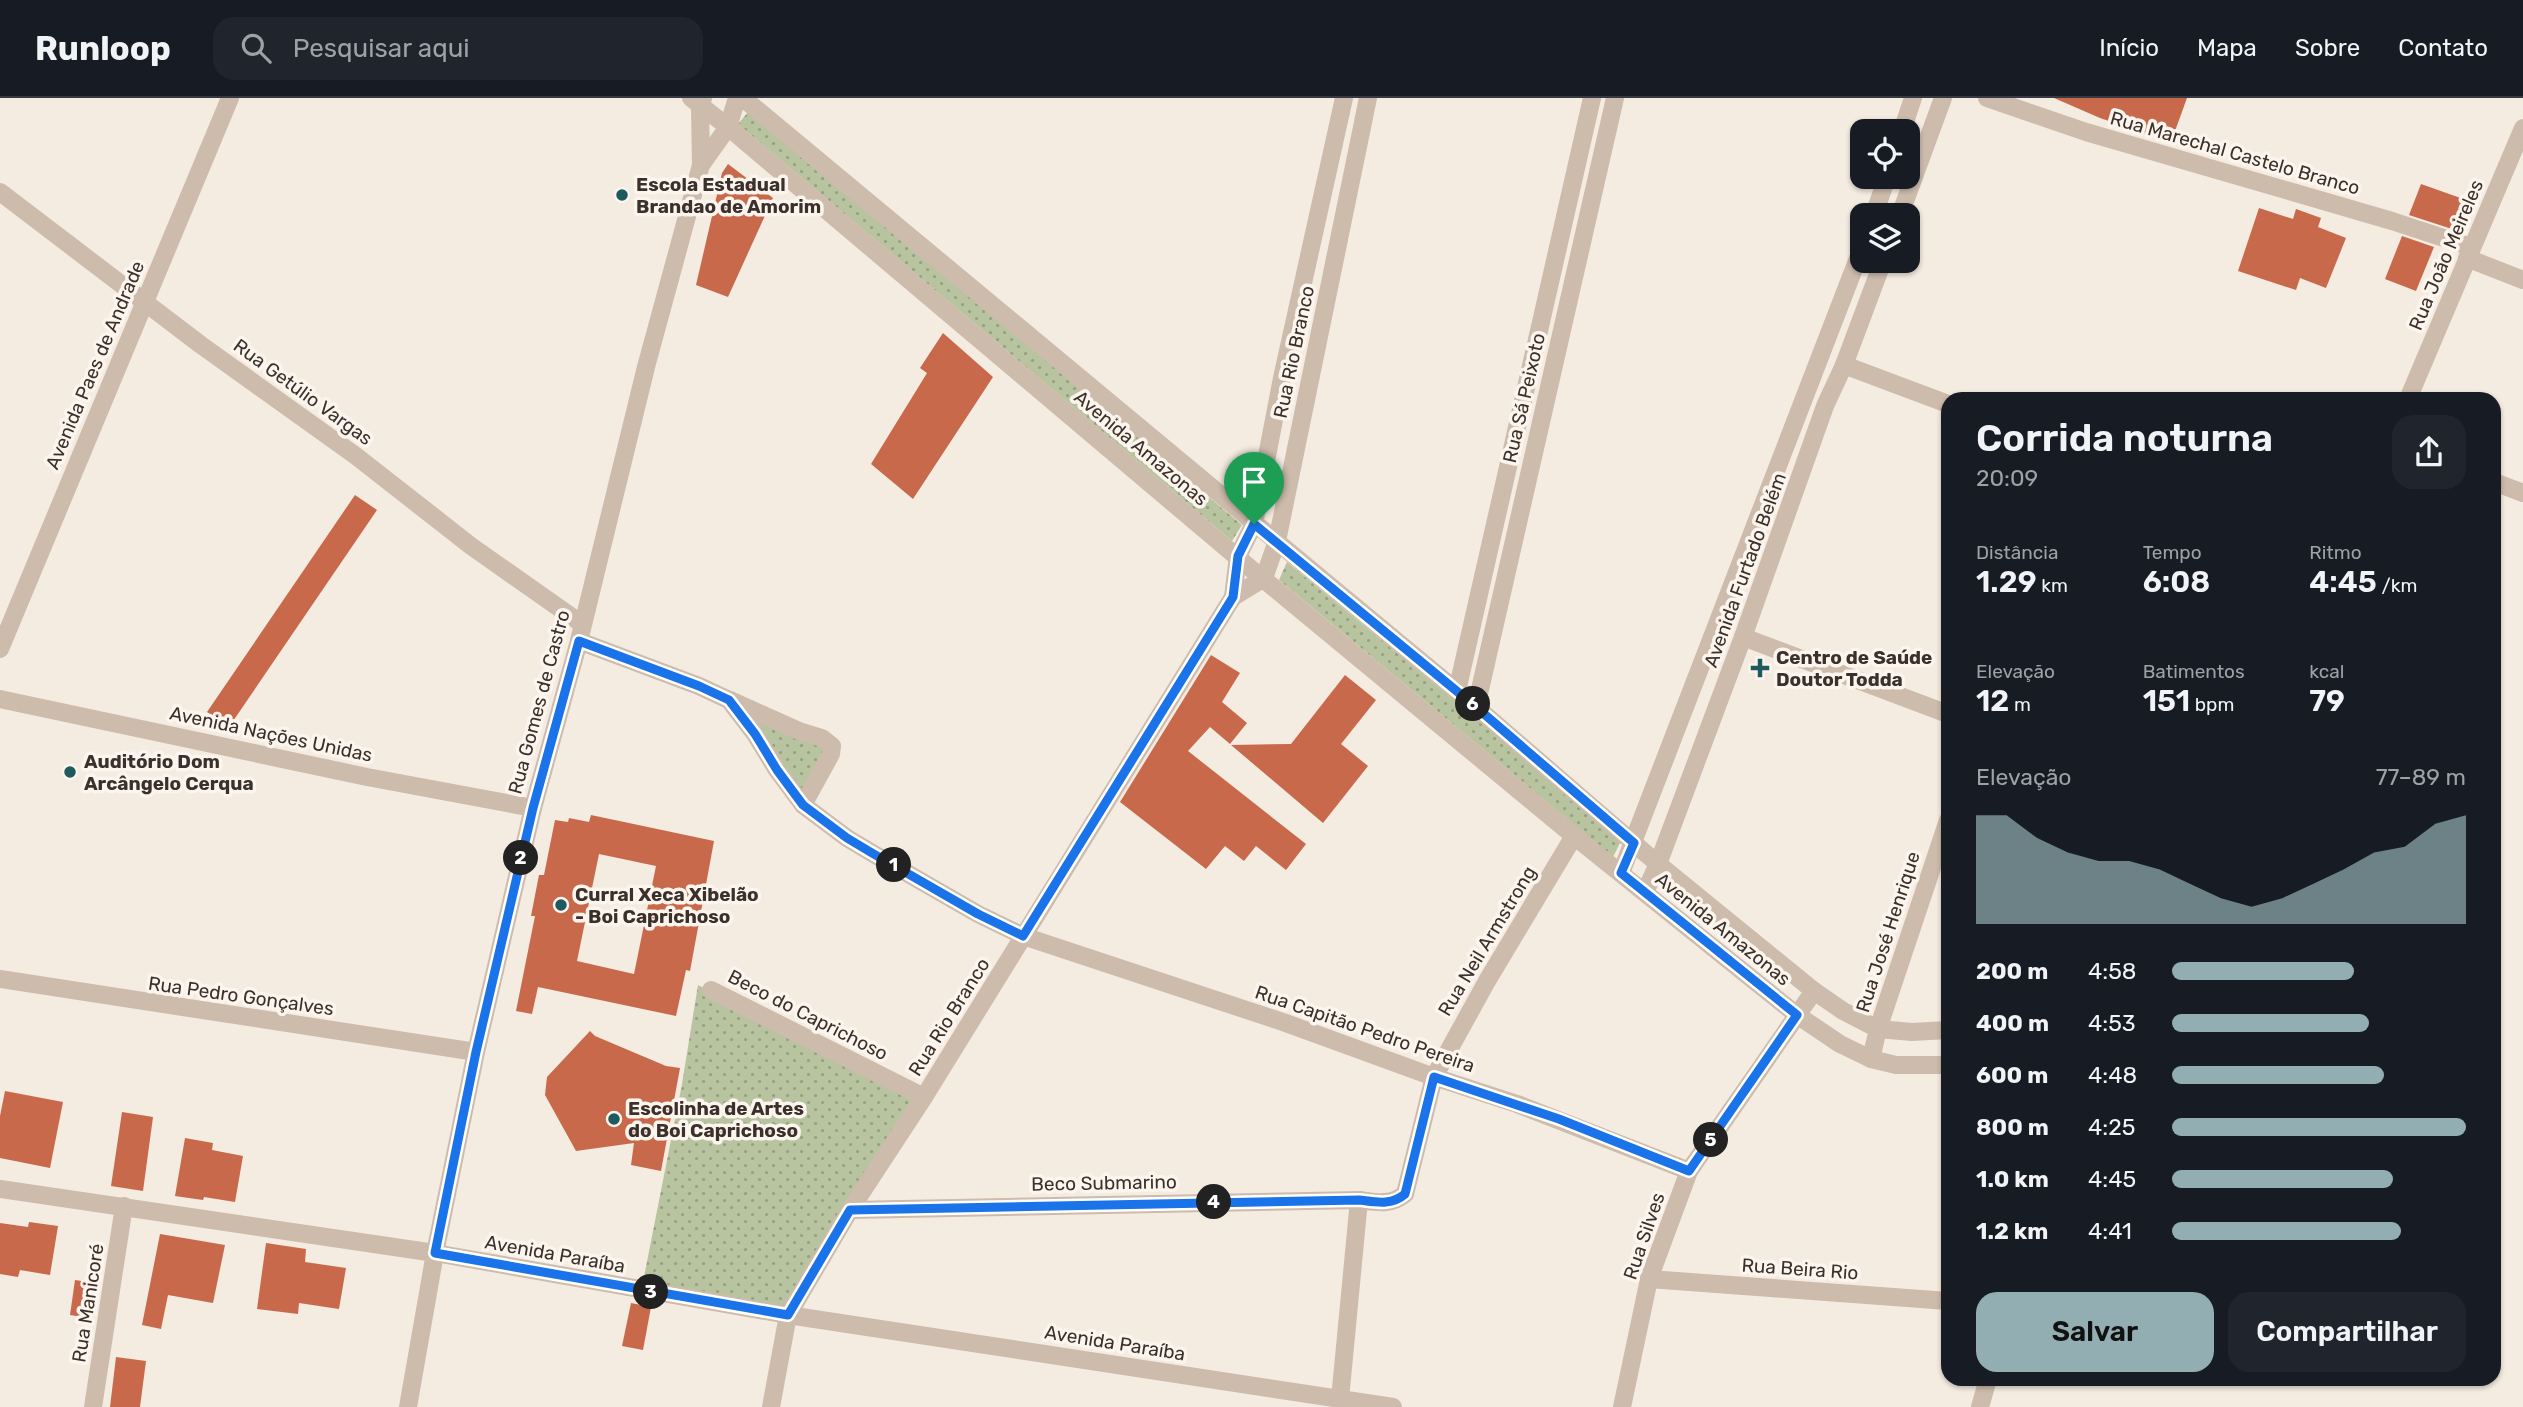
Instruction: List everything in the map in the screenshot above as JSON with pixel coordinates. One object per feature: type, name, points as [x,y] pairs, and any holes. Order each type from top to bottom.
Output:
[{"type":"street","name":"Avenida Paes de Andrade","points":[[0,649],[230,98]]},
{"type":"street","name":"Rua Gomes de Castro","points":[[701,165],[728,127],[737,98]]},
{"type":"street","name":"Avenida Amazonas","points":[[743,98],[1457,691],[1658,864],[1814,991],[1843,1011],[1878,1029],[1912,1032],[1941,1030]]},
{"type":"street","name":"Rua Rio Branco","points":[[788,1315],[850,1210],[924,1097],[1233,597],[1238,556],[1254,524],[1282,377],[1344,98]]},
{"type":"street","name":"Rua Rio Branco","points":[[1233,597],[1264,578],[1277,541],[1368,98]]},
{"type":"street","name":"Rua Sá Peixoto","points":[[1457,691],[1592,98]]},
{"type":"street","name":"Rua Sá Peixoto","points":[[1476,707],[1615,98]]},
{"type":"street","points":[[1906,119],[1913,98]]},
{"type":"street","points":[[1904,203],[1943,98]]},
{"type":"street","name":"Rua Marechal Castelo Branco","points":[[1987,98],[2087,132],[2392,221],[2469,253],[2523,280]]},
{"type":"street","name":"Rua Gomes de Castro","points":[[408,1407],[435,1253],[476,1052],[533,808],[646,367],[701,165],[698,101]]},
{"type":"street","name":"Avenida Amazonas","points":[[698,101],[1574,836],[1797,1015],[1840,1044],[1871,1059],[1896,1065],[1941,1065]]},
{"type":"street","name":"Rua João Meireles","points":[[2411,392],[2523,128]]},
{"type":"street","name":"Rua Getúlio Vargas","points":[[0,192],[201,345],[356,456],[580,633],[829,742],[832,746],[831,754],[803,805]]},
{"type":"street","name":"Avenida Furtado Belém","points":[[1621,873],[1852,273]]},
{"type":"street","name":"Avenida Furtado Belém","points":[[1644,892],[1658,864],[1744,638],[1825,406],[1844,365],[1878,273]]},
{"type":"street","points":[[1844,365],[1941,401]]},
{"type":"street","points":[[1805,398],[1825,406]]},
{"type":"street","points":[[2501,485],[2523,493]]},
{"type":"street","points":[[1744,638],[1941,711]]},
{"type":"street","name":"Avenida Nações Unidas","points":[[0,699],[367,777],[533,808]]},
{"type":"street","name":"Rua Getúlio Vargas","points":[[729,700],[803,805],[872,853],[978,914],[1023,936]]},
{"type":"street","name":"Rua Neil Armstrong","points":[[1359,1200],[1389,1203],[1405,1194],[1434,1077],[1487,981],[1574,836]]},
{"type":"street","name":"Rua José Henrique","points":[[1871,1059],[1878,1029],[1941,841]]},
{"type":"street","name":"Rua Capitão Pedro Pereira","points":[[1023,936],[1283,1022],[1559,1119],[1689,1171]]},
{"type":"street","name":"Rua Pedro Gonçalves","points":[[0,979],[476,1052]]},
{"type":"street","name":"Beco do Caprichoso","points":[[711,990],[924,1097]]},
{"type":"street","name":"Rua Silves","points":[[1622,1407],[1650,1279],[1689,1171],[1814,991]]},
{"type":"street","name":"Avenida Paraíba","points":[[0,1189],[435,1253],[1299,1400],[1340,1399],[1393,1407]]},
{"type":"street","points":[[1340,1399],[1359,1200]]},
{"type":"street","name":"Beco Submarino","points":[[850,1210],[1359,1200]]},
{"type":"street","name":"Rua Manicoré","points":[[93,1407],[124,1206]]},
{"type":"street","name":"Rua Beira Rio","points":[[1650,1279],[1941,1300]]},
{"type":"street","points":[[771,1407],[788,1315]]},
{"type":"street","points":[[1980,1407],[1987,1386]]},
{"type":"green space","points":[[749,111],[1242,525],[1232,541],[738,124]]},
{"type":"green space","points":[[1287,562],[1622,839],[1613,857],[1279,580]]},
{"type":"green space","points":[[743,707],[831,743],[803,799],[769,748],[760,726]]},
{"type":"green space","points":[[698,985],[848,1063],[917,1093],[788,1312],[642,1287],[682,1084]]},
{"type":"building","points":[[2054,98],[2187,98],[2171,142],[2100,118]]},
{"type":"building","points":[[728,164],[773,198],[728,297],[696,285],[722,173]]},
{"type":"building","points":[[2421,184],[2469,201],[2458,231],[2409,215]]},
{"type":"building","points":[[2259,208],[2293,219],[2296,209],[2321,218],[2318,227],[2346,238],[2326,288],[2300,278],[2296,290],[2238,271]]},
{"type":"building","points":[[2402,236],[2434,247],[2416,291],[2385,279]]},
{"type":"building","points":[[943,333],[993,377],[913,499],[871,464],[927,373],[920,368]]},
{"type":"building","points":[[355,495],[377,510],[229,727],[207,712]]},
{"type":"building","points":[[1211,655],[1240,673],[1222,702],[1247,723],[1230,744],[1210,727],[1188,751],[1306,844],[1286,870],[1256,846],[1244,861],[1225,846],[1206,869],[1120,802]]},
{"type":"building","points":[[1345,675],[1376,700],[1341,744],[1368,766],[1323,823],[1231,745],[1291,744]]},
{"type":"building","name":"Curral Xeca Xibelão - Boi Caprichoso","points":[[591,815],[714,841],[690,971],[686,970],[676,1016],[538,987],[532,1014],[516,1011],[535,916],[531,916],[539,875],[544,875],[555,820],[568,822],[569,818],[589,822]],"holes":[[[599,854],[656,866],[634,974],[577,961]]]},
{"type":"building","name":"Escolinha de Artes do Boi Caprichoso","points":[[590,1031],[595,1036],[666,1066],[680,1068],[661,1171],[631,1165],[634,1143],[576,1151],[545,1095],[547,1077]]},
{"type":"building","points":[[5,1091],[63,1102],[50,1168],[0,1158],[0,1116]]},
{"type":"building","points":[[122,1112],[153,1117],[143,1191],[111,1186]]},
{"type":"building","points":[[185,1138],[213,1143],[212,1150],[243,1156],[235,1202],[175,1196]]},
{"type":"building","points":[[29,1222],[58,1226],[50,1275],[20,1270],[18,1277],[0,1274],[0,1223],[28,1227]]},
{"type":"building","points":[[160,1234],[225,1245],[213,1303],[168,1295],[161,1329],[142,1325]]},
{"type":"building","points":[[266,1243],[306,1249],[305,1262],[346,1268],[339,1309],[299,1303],[298,1314],[257,1309]]},
{"type":"building","points":[[75,1280],[95,1283],[91,1318],[70,1315]]},
{"type":"building","points":[[631,1303],[651,1307],[643,1350],[622,1346]]},
{"type":"building","points":[[116,1357],[146,1361],[140,1407],[110,1407]]},
{"type":"place","name":"Escola Estadual Brandao de Amorim","points":[[622,195]]},
{"type":"place","name":"Centro de Saúde Doutor Todda","points":[[1760,668]]},
{"type":"place","name":"Auditório Dom Arcângelo Cerqua","points":[[70,772]]},
{"type":"place","name":"Curral Xeca Xibelão - Boi Caprichoso","points":[[561,905]]},
{"type":"place","name":"Escolinha de Artes do Boi Caprichoso","points":[[614,1119]]},
{"type":"route","points":[[1254,524],[1476,707],[1634,843],[1621,873],[1797,1015],[1689,1171],[1559,1119],[1434,1077],[1405,1194],[1398,1200],[1389,1203],[1359,1200],[1127,1203],[850,1210],[788,1315],[435,1253],[476,1052],[533,808],[579,641],[729,700],[803,805],[872,853],[978,914],[1023,936],[1233,597],[1238,556],[1254,524]]}]
